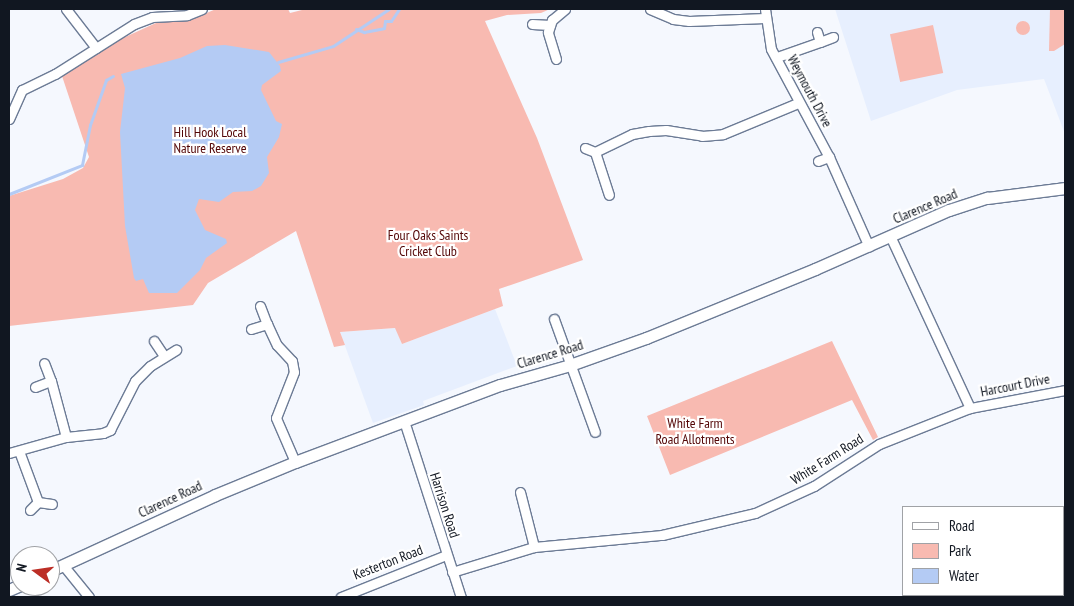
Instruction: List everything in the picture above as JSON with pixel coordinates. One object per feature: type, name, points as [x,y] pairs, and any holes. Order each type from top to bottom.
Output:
[{"type":"street","points":[[66,9],[96,48]]},
{"type":"street","points":[[9,119],[12,102],[22,90],[152,17],[188,15],[202,9]]},
{"type":"street","points":[[556,59],[548,32],[550,24],[565,9]]},
{"type":"street","points":[[650,9],[673,19],[689,21],[765,14]]},
{"type":"street","name":"Weymouth Drive","points":[[765,14],[772,49],[798,103],[815,126],[869,247]]},
{"type":"street","points":[[532,24],[550,24]]},
{"type":"street","points":[[817,32],[820,42]]},
{"type":"street","points":[[777,57],[833,37]]},
{"type":"street","points":[[585,148],[596,152],[632,134],[648,131],[666,130],[702,136],[723,134],[798,103]]},
{"type":"street","points":[[596,152],[609,195]]},
{"type":"street","points":[[818,161],[828,157]]},
{"type":"street","name":"Clarence Road","points":[[60,566],[215,494],[500,385],[570,366],[869,247],[949,210],[987,198],[1065,188]]},
{"type":"street","points":[[890,236],[970,408]]},
{"type":"street","points":[[260,306],[277,345],[292,361],[294,372],[276,418],[295,462]]},
{"type":"street","points":[[554,319],[595,432]]},
{"type":"street","points":[[251,328],[267,324]]},
{"type":"street","points":[[154,341],[164,356]]},
{"type":"street","points":[[9,453],[66,437],[103,433],[110,430],[135,381],[164,356],[176,350]]},
{"type":"street","points":[[44,363],[51,381],[66,437]]},
{"type":"street","points":[[35,387],[51,381]]},
{"type":"street","name":"Harcourt Drive","points":[[970,408],[1065,390]]},
{"type":"street","name":"White Farm Road","points":[[452,572],[534,547],[662,535],[755,513],[814,486],[878,444],[970,408]]},
{"type":"street","name":"Harrison Road","points":[[404,421],[461,597]]},
{"type":"street","points":[[19,450],[38,502]]},
{"type":"street","points":[[520,492],[534,547]]},
{"type":"street","points":[[38,502],[52,504]]},
{"type":"street","points":[[30,510],[38,502]]},
{"type":"street","name":"Kesterton Road","points":[[341,597],[446,555]]},
{"type":"street","points":[[63,565],[89,597]]},
{"type":"shaded area","points":[[835,9],[1065,9],[1065,134],[1044,79],[957,90],[871,121]]},
{"type":"shaded area","points":[[495,309],[517,366],[423,401],[424,405],[373,423],[340,332],[396,328],[402,344]]},
{"type":"green space","name":"Hill Hook Local Nature Reserve","points":[[216,9],[288,9],[290,13],[306,9],[550,9],[541,13],[507,15],[485,21],[537,138],[583,260],[499,289],[503,306],[402,344],[395,328],[340,332],[345,345],[334,347],[296,231],[208,283],[193,305],[9,326],[9,196],[63,179],[83,168],[89,157],[62,76],[112,43],[156,23],[195,18]]},
{"type":"green space","points":[[1050,9],[1065,9],[1065,44],[1054,51],[1049,51]]},
{"type":"green space","points":[[1023,21],[1028,23],[1030,28],[1028,33],[1023,35],[1018,33],[1016,28],[1018,23]]},
{"type":"green space","points":[[933,25],[943,73],[900,82],[890,34]]},
{"type":"green space","name":"White Farm Road Allotments","points":[[832,341],[878,437],[873,440],[852,400],[670,475],[647,416]]},
{"type":"water","points":[[225,45],[269,52],[280,66],[281,71],[262,85],[261,90],[276,121],[282,124],[279,137],[267,157],[269,173],[261,186],[252,191],[233,192],[219,202],[199,199],[195,210],[205,230],[226,239],[227,243],[206,258],[200,270],[177,293],[149,293],[143,279],[136,281],[134,278],[125,226],[120,132],[125,88],[121,74],[180,58],[207,46]]},
{"type":"waterway","points":[[278,62],[333,46],[389,9]]},
{"type":"waterway","points":[[356,29],[364,32],[384,28],[385,21],[391,21],[399,9]]},
{"type":"waterway","points":[[9,194],[82,165],[90,125],[106,80],[113,76]]},
{"type":"park label","name":"Four Oaks Saints Cricket Club","points":[[428,244]]}]
